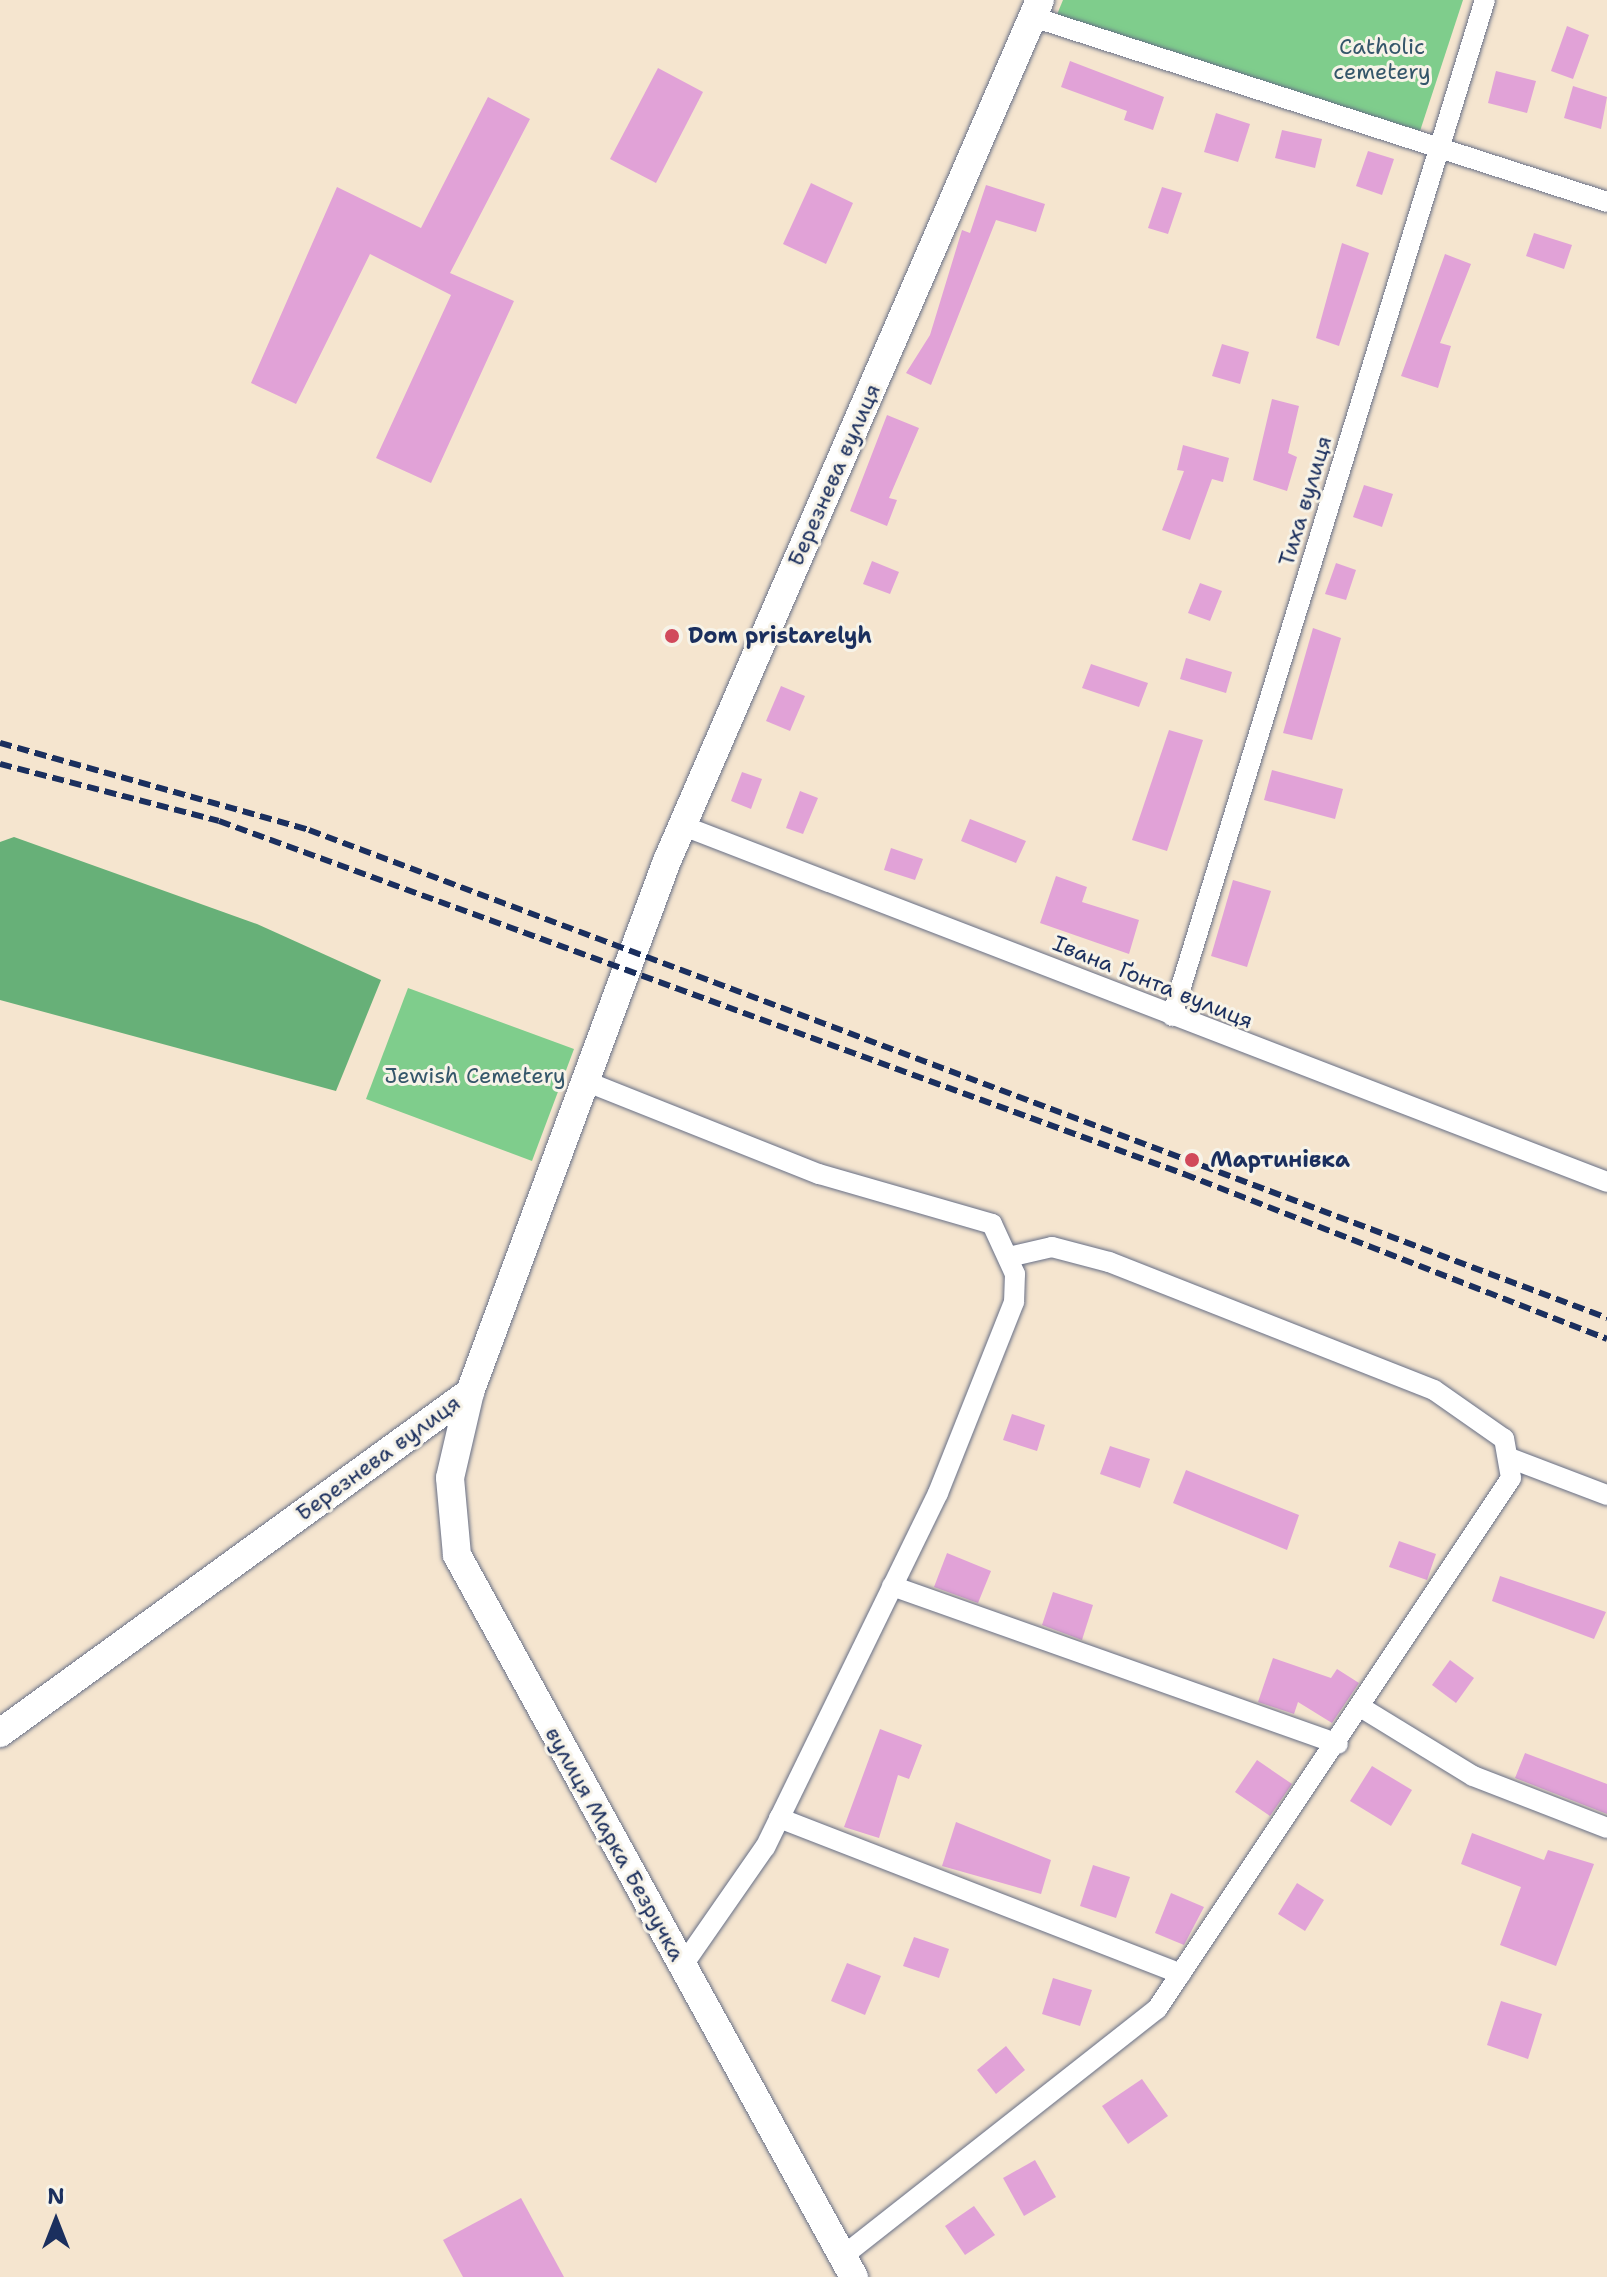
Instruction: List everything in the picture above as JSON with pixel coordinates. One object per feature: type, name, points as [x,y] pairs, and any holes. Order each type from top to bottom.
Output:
[{"type":"main road","name":"Березнева вулиця","points":[[0,1733],[470,1392],[681,825],[1036,9]]},
{"type":"main road","name":"вулиця Марка Безручка","points":[[470,1392],[450,1478],[457,1555],[849,2267]]},
{"type":"street","name":"Тиха вулиця","points":[[1172,1016],[1485,0]]},
{"type":"street","points":[[1036,9],[1438,148],[1607,202]]},
{"type":"street","name":"Івана Ґонта вулиця","points":[[681,825],[1607,1182]]},
{"type":"street","points":[[585,1081],[819,1174],[992,1224],[1013,1256],[1014,1302],[892,1586],[779,1818],[683,1965]]},
{"type":"street","points":[[849,2267],[1157,2009],[1503,1496],[1512,1459],[1504,1439],[1472,1412],[1366,1361],[1109,1262],[1052,1247],[1013,1256]]},
{"type":"street","points":[[1512,1459],[1607,1495]]},
{"type":"street","points":[[892,1586],[1338,1744]]},
{"type":"street","points":[[1362,1708],[1473,1776],[1607,1828]]},
{"type":"street","points":[[779,1818],[1181,1974]]},
{"type":"green space","name":"Catholic cemetery","points":[[1063,0],[1463,0],[1420,131],[1056,17]]},
{"type":"green space","points":[[14,837],[257,924],[381,980],[336,1091],[0,1000],[0,842]]},
{"type":"green space","name":"Jewish Cemetery","points":[[408,988],[574,1049],[532,1161],[366,1099]]},
{"type":"building","points":[[1567,26],[1589,35],[1573,79],[1551,71]]},
{"type":"building","points":[[1070,61],[1164,97],[1153,130],[1124,120],[1127,111],[1061,87]]},
{"type":"building","points":[[658,68],[703,92],[656,183],[610,159]]},
{"type":"building","points":[[1496,71],[1536,81],[1527,113],[1488,103]]},
{"type":"building","points":[[1573,86],[1607,97],[1601,129],[1564,118]]},
{"type":"building","points":[[488,97],[530,119],[450,273],[514,301],[431,483],[376,458],[451,295],[370,254],[296,404],[251,383],[337,187],[421,228]]},
{"type":"building","points":[[1216,113],[1250,124],[1238,162],[1204,152]]},
{"type":"building","points":[[1282,130],[1322,139],[1315,168],[1275,158]]},
{"type":"building","points":[[1368,151],[1394,159],[1382,195],[1356,186]]},
{"type":"building","points":[[811,183],[853,203],[826,264],[783,244]]},
{"type":"building","points":[[986,185],[1045,204],[1036,232],[996,220],[931,385],[906,373],[930,335],[962,230],[970,233]]},
{"type":"building","points":[[1162,187],[1182,193],[1168,234],[1148,228]]},
{"type":"building","points":[[1534,233],[1572,245],[1564,269],[1526,256]]},
{"type":"building","points":[[1342,243],[1369,253],[1339,346],[1316,338]]},
{"type":"building","points":[[1445,254],[1471,264],[1440,343],[1451,346],[1438,388],[1401,376]]},
{"type":"building","points":[[1222,344],[1249,352],[1240,384],[1212,376]]},
{"type":"building","points":[[1272,399],[1299,406],[1288,453],[1297,457],[1287,491],[1253,480]]},
{"type":"building","points":[[887,415],[919,428],[889,498],[897,500],[887,526],[850,511]]},
{"type":"building","points":[[1183,445],[1229,458],[1223,482],[1212,479],[1190,540],[1162,530],[1184,471],[1177,470]]},
{"type":"building","points":[[1364,485],[1393,494],[1382,527],[1353,517]]},
{"type":"building","points":[[872,561],[899,572],[890,594],[863,584]]},
{"type":"building","points":[[1336,563],[1356,570],[1346,600],[1325,594]]},
{"type":"building","points":[[1200,583],[1222,591],[1210,621],[1188,613]]},
{"type":"building","points":[[1313,628],[1341,638],[1312,740],[1283,733]]},
{"type":"building","points":[[1186,658],[1232,672],[1226,693],[1180,679]]},
{"type":"building","points":[[1091,664],[1148,683],[1139,707],[1082,688]]},
{"type":"building","points":[[781,686],[805,696],[790,731],[766,721]]},
{"type":"building","points":[[1169,730],[1203,740],[1167,851],[1132,840]]},
{"type":"building","points":[[1272,770],[1343,789],[1335,819],[1264,800]]},
{"type":"building","points":[[742,772],[762,779],[751,809],[731,801]]},
{"type":"building","points":[[800,791],[818,798],[803,834],[786,828]]},
{"type":"building","points":[[970,819],[1026,841],[1016,863],[961,841]]},
{"type":"building","points":[[891,848],[923,859],[915,880],[884,870]]},
{"type":"building","points":[[1056,876],[1087,887],[1082,902],[1139,920],[1129,954],[1040,923]]},
{"type":"building","points":[[1233,880],[1271,891],[1247,967],[1211,956]]},
{"type":"building","points":[[1012,1414],[1045,1425],[1037,1451],[1003,1440]]},
{"type":"building","points":[[1110,1446],[1150,1459],[1140,1488],[1100,1474]]},
{"type":"building","points":[[1186,1470],[1299,1515],[1287,1550],[1173,1503]]},
{"type":"building","points":[[1399,1541],[1436,1554],[1427,1580],[1389,1567]]},
{"type":"building","points":[[947,1553],[991,1571],[978,1603],[934,1587]]},
{"type":"building","points":[[1500,1576],[1606,1612],[1594,1639],[1492,1601]]},
{"type":"building","points":[[1053,1592],[1093,1605],[1082,1640],[1042,1625]]},
{"type":"building","points":[[1273,1658],[1331,1678],[1337,1669],[1359,1683],[1332,1723],[1298,1702],[1294,1714],[1258,1702]]},
{"type":"building","points":[[1450,1660],[1474,1678],[1456,1703],[1432,1685]]},
{"type":"building","points":[[880,1729],[922,1745],[909,1779],[898,1775],[879,1838],[844,1827]]},
{"type":"building","points":[[1525,1753],[1607,1784],[1607,1814],[1515,1778]]},
{"type":"building","points":[[1257,1760],[1292,1784],[1270,1816],[1235,1792]]},
{"type":"building","points":[[1372,1766],[1412,1790],[1391,1826],[1350,1801]]},
{"type":"building","points":[[956,1822],[1051,1860],[1041,1894],[942,1866]]},
{"type":"building","points":[[1472,1833],[1544,1860],[1548,1850],[1594,1864],[1556,1966],[1500,1945],[1521,1887],[1461,1864]]},
{"type":"building","points":[[1093,1865],[1130,1877],[1116,1918],[1080,1906]]},
{"type":"building","points":[[1297,1883],[1324,1900],[1305,1931],[1278,1914]]},
{"type":"building","points":[[1171,1893],[1204,1907],[1184,1945],[1155,1933]]},
{"type":"building","points":[[914,1937],[949,1949],[939,1978],[903,1966]]},
{"type":"building","points":[[847,1963],[881,1976],[865,2015],[831,2001]]},
{"type":"building","points":[[1053,1978],[1092,1990],[1080,2026],[1042,2014]]},
{"type":"building","points":[[1501,2001],[1542,2014],[1528,2059],[1487,2045]]},
{"type":"building","points":[[1006,2046],[1025,2070],[996,2094],[977,2070]]},
{"type":"building","points":[[1142,2079],[1168,2116],[1128,2144],[1102,2106]]},
{"type":"building","points":[[1035,2160],[1056,2197],[1024,2216],[1003,2178]]},
{"type":"building","points":[[521,2198],[564,2277],[463,2277],[443,2240]]},
{"type":"building","points":[[974,2206],[995,2235],[965,2255],[945,2226]]},
{"type":"railway","points":[[0,743],[309,830],[1607,1318]]},
{"type":"railway","points":[[0,764],[219,821],[1184,1174],[1607,1339]]},
{"type":"place","name":"Dom pristarelyh","points":[[672,636]]},
{"type":"place","name":"Мартинівка","points":[[1192,1160]]}]
